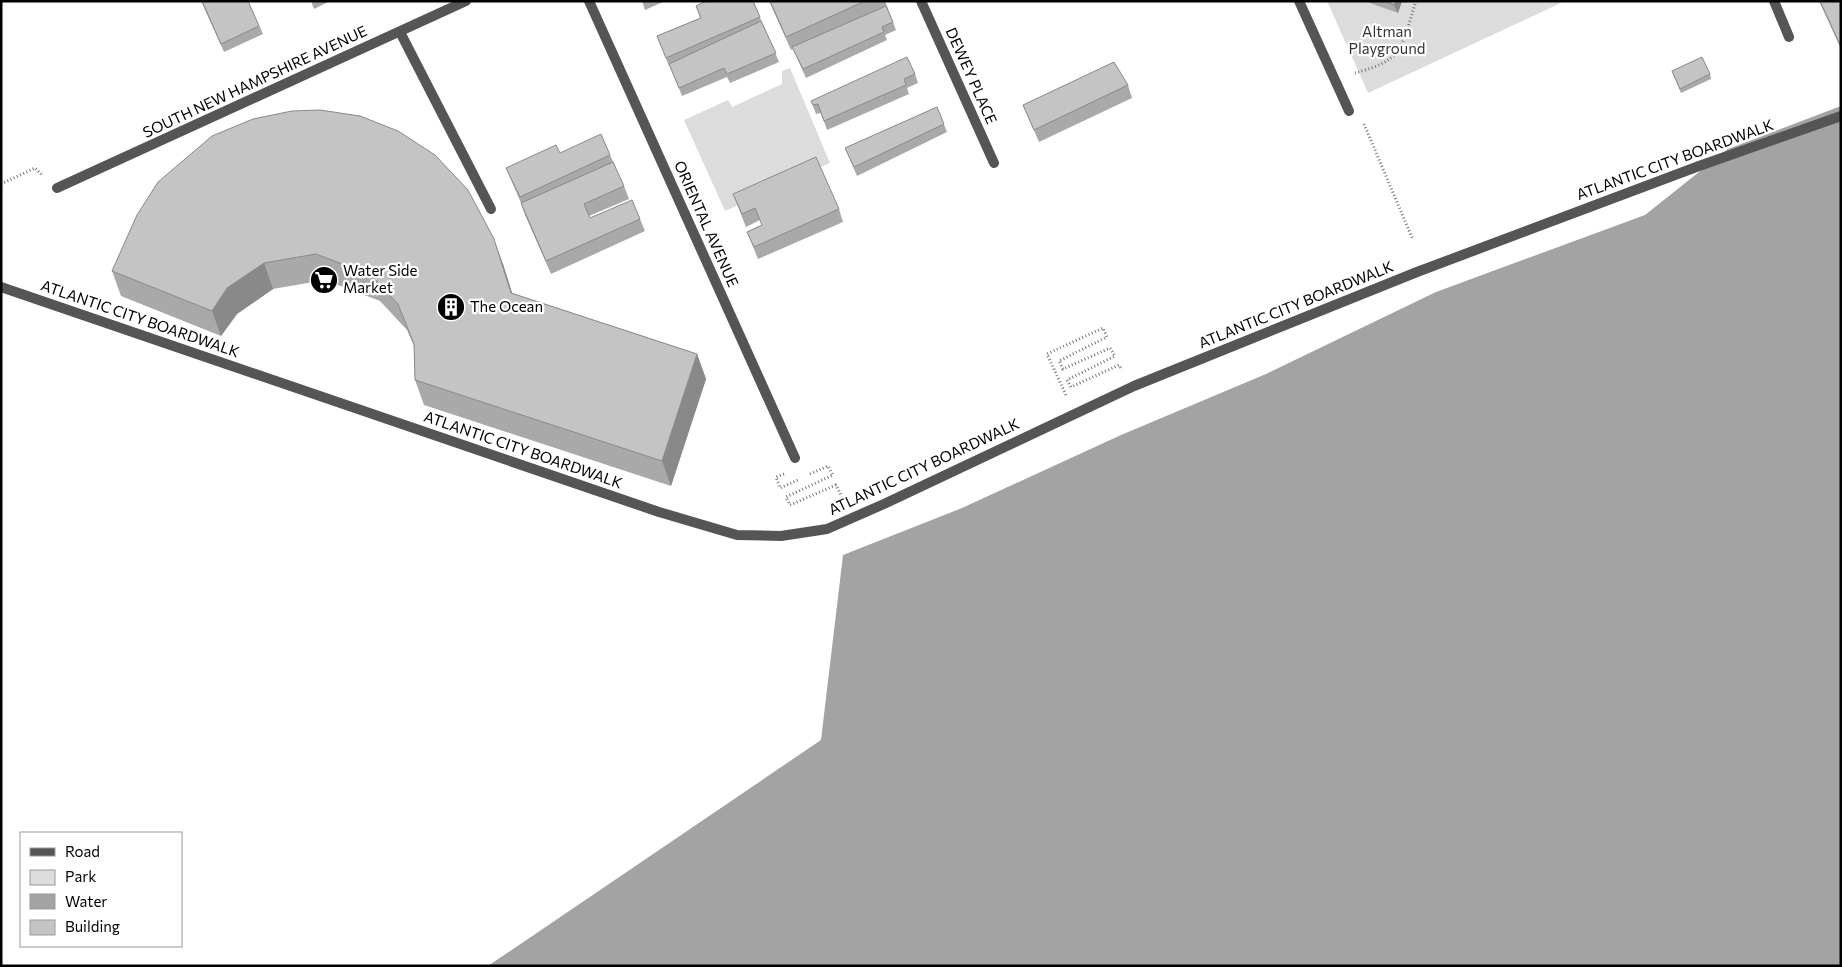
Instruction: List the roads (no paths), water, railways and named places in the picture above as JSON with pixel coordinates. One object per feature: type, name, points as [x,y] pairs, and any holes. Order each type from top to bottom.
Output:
[{"type":"street","name":"SOUTH NEW HAMPSHIRE AVENUE","points":[[57,188],[466,1]]},
{"type":"street","name":"ORIENTAL AVENUE","points":[[590,1],[795,458]]},
{"type":"street","name":"DEWEY PLACE","points":[[921,1],[994,163]]},
{"type":"street","points":[[1299,1],[1349,111]]},
{"type":"street","points":[[1774,1],[1789,38]]},
{"type":"street","points":[[400,32],[491,209]]},
{"type":"street","name":"ATLANTIC CITY BOARDWALK","points":[[1,287],[659,512],[737,535],[781,536],[827,529],[1134,386],[1426,269],[1700,166],[1841,116]]},
{"type":"water","points":[[1841,106],[1841,966],[488,966],[821,740],[843,555],[962,508],[1121,435],[1266,374],[1436,292],[1645,215],[1728,149]]},
{"type":"place","name":"Water Side Market","points":[[324,280]]},
{"type":"place","name":"The Ocean","points":[[451,307]]},
{"type":"park label","name":"Altman Playground","points":[[1387,40]]}]
